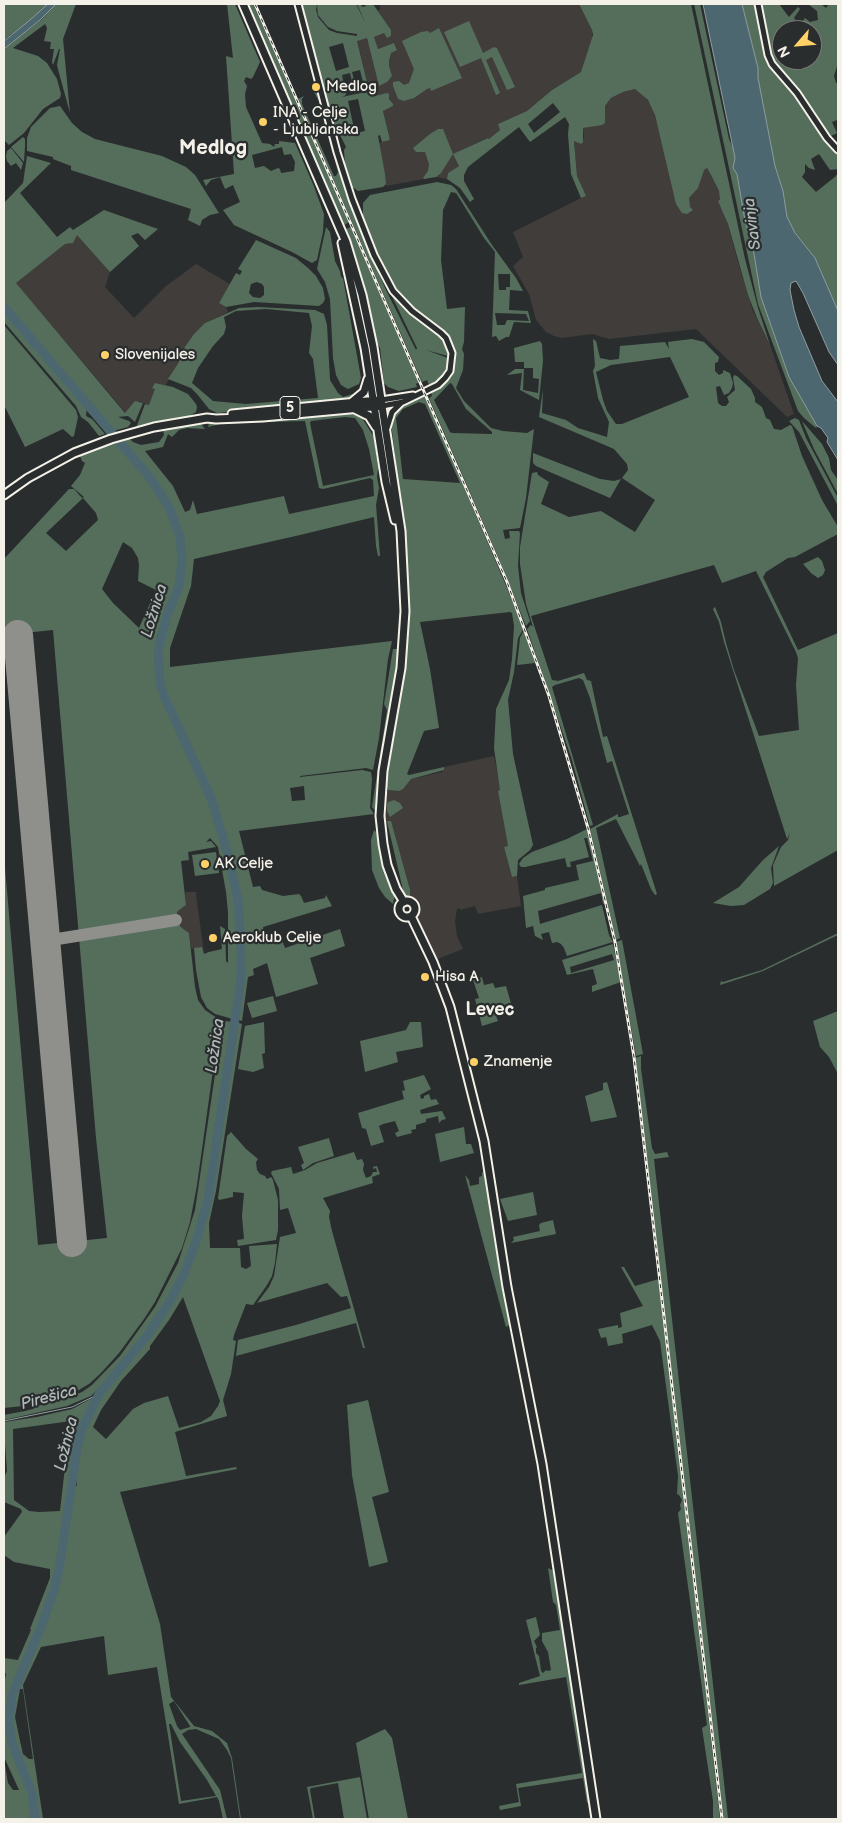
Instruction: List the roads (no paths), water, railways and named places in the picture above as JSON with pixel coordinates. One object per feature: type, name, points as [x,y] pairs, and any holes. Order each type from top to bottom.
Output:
[{"type":"main road","points":[[243,4],[349,250],[362,295],[373,347],[382,431],[401,531],[405,611],[398,692],[381,789],[380,816],[383,844],[388,865],[396,889],[404,902]]},
{"type":"main road","points":[[339,226],[369,374],[378,403]]},
{"type":"main road","points":[[369,374],[364,392],[352,405],[369,416],[382,431]]},
{"type":"main road","name":"5","points":[[4,495],[52,464],[97,444],[126,434],[207,418],[263,416],[378,403]]},
{"type":"main road","points":[[404,902],[410,902],[414,906],[415,912],[411,916],[405,917],[400,913],[400,907],[404,902]]},
{"type":"main road","points":[[411,916],[433,962],[450,1007],[484,1141],[507,1287],[542,1464],[596,1819]]},
{"type":"street","points":[[298,4],[340,160],[352,199],[374,255],[386,279],[400,299],[412,311],[441,333],[450,346],[452,360],[448,374],[438,385],[402,402],[378,403]]},
{"type":"street","points":[[758,4],[768,55],[772,64],[797,93],[827,138],[838,150]]},
{"type":"street","points":[[378,403],[423,393]]},
{"type":"street","points":[[382,431],[392,412],[402,402]]},
{"type":"water","points":[[48,4],[56,4],[40,20],[4,49],[4,41]]},
{"type":"water","name":"Savinja","points":[[703,4],[742,4],[758,68],[758,78],[775,166],[783,191],[787,217],[795,233],[815,258],[838,311],[838,365],[829,352],[803,293],[796,281],[791,283],[790,290],[799,327],[822,381],[838,402],[838,460],[827,442],[828,438],[821,428],[817,426],[789,377],[761,297],[737,174],[733,168],[735,158]]},
{"type":"waterway","name":"Ložnica","points":[[4,307],[152,480],[170,509],[180,537],[182,561],[179,587],[167,615],[158,651],[160,683],[164,696],[211,798],[227,851],[238,899],[241,948],[241,979],[208,1199],[197,1239],[184,1274],[169,1303],[147,1336],[99,1394],[82,1429],[54,1590],[41,1627],[12,1695],[9,1722],[12,1743],[32,1793],[35,1819]]},
{"type":"waterway","name":"Pirešica","points":[[4,1421],[72,1407],[99,1394]]},
{"type":"railway","points":[[255,4],[507,582],[549,696],[588,828],[615,942],[634,1057],[722,1819]]},
{"type":"place","name":"Medlog","points":[[316,87]]},
{"type":"place","name":"INA - Celje - Ljubljanska","points":[[263,122]]},
{"type":"place","name":"Slovenijales","points":[[105,355]]},
{"type":"place","name":"AK Celje","points":[[205,864]]},
{"type":"place","name":"Aeroklub Celje","points":[[213,938]]},
{"type":"place","name":"Hisa A","points":[[425,977]]},
{"type":"place","name":"Znamenje","points":[[474,1062]]},
{"type":"district","name":"Medlog","points":[[213,149]]},
{"type":"district","name":"Levec","points":[[490,1010]]}]
